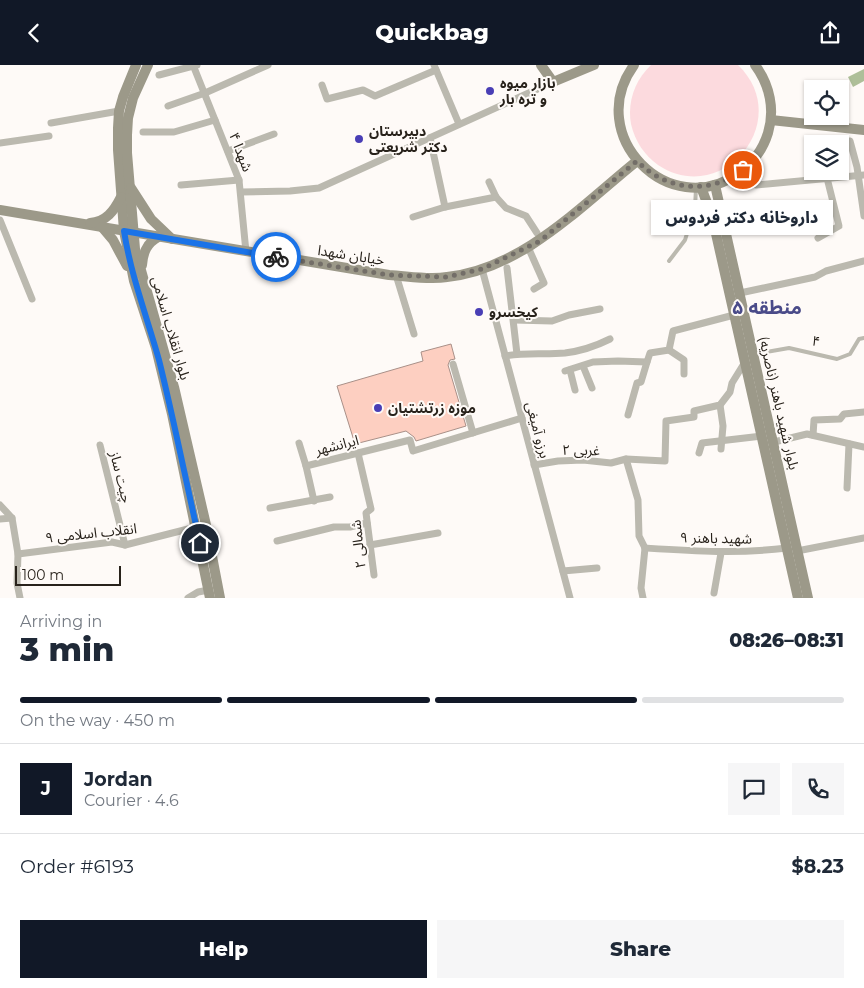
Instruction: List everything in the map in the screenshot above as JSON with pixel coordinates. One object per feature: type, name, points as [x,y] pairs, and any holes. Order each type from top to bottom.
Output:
[{"type":"main road","name":"بلوار انقلاب اسلامی","points":[[136,65],[119,111],[118,150],[121,197],[138,278],[168,360],[187,437],[220,598]]},
{"type":"main road","name":"بلوار انقلاب اسلامی","points":[[129,232],[128,118],[133,98],[148,65]]},
{"type":"main road","points":[[541,65],[553,81],[594,65]]},
{"type":"main road","points":[[634,65],[622,89],[618,116],[625,143],[637,161],[664,181],[682,186],[698,187],[715,185],[730,179],[743,170],[761,149],[767,135],[771,105],[768,89],[755,65]]},
{"type":"main road","points":[[770,120],[864,130]]},
{"type":"main road","name":"خیابان شهدا","points":[[0,210],[246,252],[396,275],[446,277],[482,269],[540,241],[637,161]]},
{"type":"main road","points":[[130,185],[151,219],[172,239]]},
{"type":"main road","name":"بلوار شهید باهنر (ناصریه)","points":[[715,185],[774,442],[775,470],[787,548],[798,598]]},
{"type":"main road","name":"بلوار شهید باهنر (ناصریه)","points":[[698,187],[712,216],[762,436],[775,470],[808,598]]},
{"type":"main road","points":[[76,223],[102,220],[112,213],[121,197]]},
{"type":"main road","points":[[102,227],[138,278]]},
{"type":"main road","points":[[138,278],[144,251],[152,240],[158,237]]},
{"type":"main road","name":"بلوار انقلاب اسلامی","points":[[148,309],[209,594]]},
{"type":"street","points":[[159,75],[195,65]]},
{"type":"street","name":"شهدا ۴","points":[[195,65],[238,180],[241,192],[246,252]]},
{"type":"street","points":[[168,106],[205,93],[268,65]]},
{"type":"street","points":[[322,85],[327,99],[363,90],[375,96],[435,67],[459,124]]},
{"type":"street","points":[[241,192],[290,191],[319,188],[553,81]]},
{"type":"street","points":[[51,123],[119,111]]},
{"type":"street","points":[[143,132],[174,132],[215,120]]},
{"type":"street","points":[[228,151],[274,134]]},
{"type":"street","points":[[0,143],[49,136]]},
{"type":"street","points":[[430,138],[446,207]]},
{"type":"street","points":[[850,141],[861,175],[864,216]]},
{"type":"street","points":[[743,170],[756,185],[807,180]]},
{"type":"street","points":[[181,185],[238,180]]},
{"type":"street","points":[[818,238],[839,225],[828,180]]},
{"type":"street","points":[[489,181],[496,197],[506,208],[526,216],[537,233]]},
{"type":"street","points":[[413,217],[446,207],[496,197]]},
{"type":"street","points":[[0,220],[32,299]]},
{"type":"street","points":[[528,247],[544,283],[534,289]]},
{"type":"street","points":[[740,293],[815,277],[826,271],[864,261]]},
{"type":"street","points":[[507,268],[517,354]]},
{"type":"street","name":"برزو آمیغی","points":[[482,269],[570,598]]},
{"type":"street","points":[[396,275],[414,334]]},
{"type":"street","points":[[514,320],[552,321],[569,315],[600,309]]},
{"type":"street","points":[[668,350],[673,331],[734,315]]},
{"type":"street","points":[[505,355],[566,353],[596,346],[610,339]]},
{"type":"street","points":[[585,349],[593,362]]},
{"type":"street","points":[[628,415],[637,383],[641,381],[650,353],[668,350],[684,360],[684,374]]},
{"type":"street","points":[[575,390],[567,371],[593,362],[647,362]]},
{"type":"street","points":[[721,449],[722,426],[720,405],[730,392],[732,383],[745,362]]},
{"type":"street","points":[[453,364],[473,433],[522,418]]},
{"type":"street","points":[[583,366],[592,388]]},
{"type":"street","name":"۲ غربی","points":[[534,465],[583,460],[610,463],[626,459],[664,461],[666,421],[694,417],[694,411],[720,405]]},
{"type":"street","points":[[812,435],[814,420],[840,419],[844,414],[864,412]]},
{"type":"street","name":"ایرانشهر","points":[[314,501],[306,467],[410,440],[412,451],[473,433]]},
{"type":"street","points":[[774,442],[807,434],[864,447]]},
{"type":"street","points":[[699,453],[702,443],[762,436]]},
{"type":"street","points":[[299,443],[306,467]]},
{"type":"street","points":[[847,488],[849,444]]},
{"type":"street","name":"چیت ساز","points":[[100,445],[125,545]]},
{"type":"street","name":"۲ شمالی","points":[[358,453],[371,509],[366,513],[374,575]]},
{"type":"street","points":[[626,459],[638,500],[638,536],[645,548],[641,588],[643,598]]},
{"type":"street","points":[[270,508],[330,497]]},
{"type":"street","points":[[0,505],[12,518],[18,554],[17,583],[20,598]]},
{"type":"street","points":[[0,519],[12,518]]},
{"type":"street","points":[[277,541],[334,527],[350,527],[367,523]]},
{"type":"street","name":"انقلاب اسلامی ۹","points":[[18,554],[112,541],[125,545],[196,527]]},
{"type":"street","points":[[370,545],[438,533]]},
{"type":"street","points":[[797,551],[864,538]]},
{"type":"street","name":"شهید باهنر ۹","points":[[645,548],[721,553],[787,548]]},
{"type":"street","points":[[714,593],[721,553]]},
{"type":"street","points":[[563,571],[597,568]]},
{"type":"street","points":[[188,598],[198,593],[209,594]]},
{"type":"lane","points":[[669,261],[685,240],[695,208],[698,187]]},
{"type":"lane","name":"۴","points":[[753,354],[790,348],[837,359],[850,354],[859,339],[864,338]]},
{"type":"shaded area","points":[[651,65],[738,65],[754,87],[759,110],[755,132],[744,152],[727,167],[706,175],[682,175],[653,161],[638,142],[630,116],[631,100],[637,84]]},
{"type":"shaded area","points":[[864,69],[864,81],[853,87],[848,77]]},
{"type":"building","points":[[451,344],[455,359],[450,360],[448,365],[466,426],[416,441],[406,431],[355,444],[337,386],[423,361],[421,352]]},
{"type":"way so far","points":[[276,257],[389,275],[446,277],[482,269],[540,241],[637,161],[656,177],[664,181],[691,187],[715,185],[730,179],[743,170]]},
{"type":"place","name":"بازار میوه و تره بار","points":[[490,91]]},
{"type":"place","name":"دبیرستان دکتر شریعتی","points":[[359,139]]},
{"type":"place","name":"داروخانه دکتر فردوس","points":[[743,170]]},
{"type":"place","name":"کیخسرو","points":[[479,312]]},
{"type":"place","name":"موزه زرتشتیان","points":[[378,408]]},
{"type":"district","name":"منطقه ۵","points":[[767,307]]},
{"type":"route","points":[[200,543],[172,414],[156,349],[134,281],[124,231],[276,257]]}]
